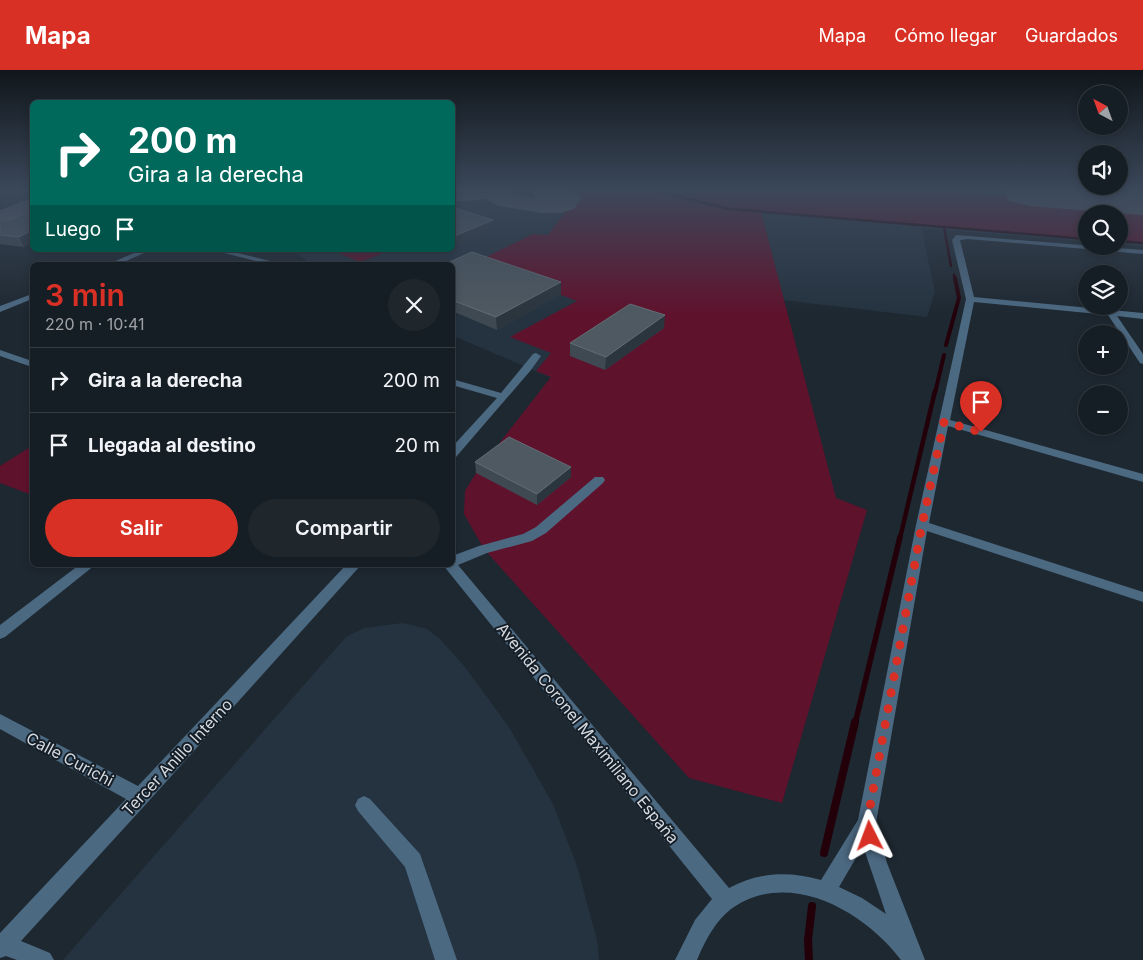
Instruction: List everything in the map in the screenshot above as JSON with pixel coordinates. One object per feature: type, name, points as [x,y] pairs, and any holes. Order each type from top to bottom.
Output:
[{"type":"street","points":[[826,890],[867,823],[922,525],[970,299],[956,240],[959,237],[1143,252]]},
{"type":"street","points":[[117,262],[142,252]]},
{"type":"street","points":[[225,252],[269,262]]},
{"type":"street","points":[[0,309],[30,297]]},
{"type":"street","points":[[970,299],[1078,310]]},
{"type":"street","points":[[1112,315],[1143,361]]},
{"type":"street","points":[[1128,315],[1143,316]]},
{"type":"street","points":[[0,353],[30,363]]},
{"type":"street","points":[[455,451],[528,368],[536,356]]},
{"type":"street","points":[[455,383],[502,396]]},
{"type":"street","points":[[944,422],[1143,478]]},
{"type":"street","points":[[455,562],[484,549],[527,538],[540,530],[599,480]]},
{"type":"street","points":[[922,525],[1143,596]]},
{"type":"street","points":[[0,633],[85,567]]},
{"type":"street","name":"Tercer Anillo Interno","points":[[2,946],[352,567]]},
{"type":"street","name":"Avenida Coronel Maximiliano España","points":[[453,567],[726,900]]},
{"type":"street","name":"Calle Curichi","points":[[0,721],[140,796]]},
{"type":"street","points":[[364,805],[413,861],[446,960]]},
{"type":"street","points":[[867,823],[886,890],[913,958]]},
{"type":"street","points":[[686,960],[701,927],[726,900],[748,889],[773,883],[799,883],[826,890],[852,903],[884,925],[913,958]]},
{"type":"street","points":[[2,946],[43,960]]},
{"type":"shaded area","points":[[455,231],[922,231],[935,292],[927,317],[783,300],[836,498],[455,337],[455,262],[308,262],[296,252],[455,252]]},
{"type":"shaded area","points":[[551,231],[766,231],[836,498],[867,510],[782,803],[689,778],[484,549],[464,514],[465,491],[476,473],[551,377],[536,371],[551,353],[510,337],[577,301],[476,262],[533,234],[548,235]]},
{"type":"shaded area","points":[[953,231],[1078,231],[1078,240]]},
{"type":"shaded area","points":[[984,231],[1078,231],[1078,238]]},
{"type":"shaded area","points":[[1128,231],[1143,231],[1143,246],[1128,245]]},
{"type":"shaded area","points":[[1128,231],[1143,231],[1143,243],[1128,242]]},
{"type":"shaded area","points":[[336,252],[384,253],[360,262]]},
{"type":"shaded area","points":[[30,447],[30,494],[0,483],[0,466]]},
{"type":"shaded area","points":[[403,623],[427,629],[440,639],[464,666],[509,727],[553,804],[577,866],[597,940],[599,960],[63,960],[346,637],[364,628]]},
{"type":"building","points":[[0,231],[30,231],[19,237],[0,235]]},
{"type":"building","points":[[455,231],[468,231],[455,236]]},
{"type":"building","points":[[472,252],[561,282],[496,317],[455,301],[455,262],[450,262]]},
{"type":"building","points":[[630,304],[665,315],[606,357],[570,343]]},
{"type":"building","points":[[509,437],[571,467],[537,494],[475,462]]},
{"type":"waterway","points":[[945,231],[951,266]]},
{"type":"waterway","points":[[986,231],[1078,238]]},
{"type":"waterway","points":[[1128,242],[1143,243]]},
{"type":"waterway","points":[[954,275],[955,279]]},
{"type":"waterway","points":[[946,345],[959,298],[955,278]]},
{"type":"waterway","points":[[935,393],[944,355]]},
{"type":"waterway","points":[[900,538],[935,391]]},
{"type":"waterway","points":[[855,724],[900,537]]},
{"type":"waterway","points":[[824,853],[855,722]]},
{"type":"waterway","points":[[809,960],[808,940],[812,906]]},
{"type":"route","points":[[870,836],[867,823],[922,525],[944,422],[981,432]]}]
